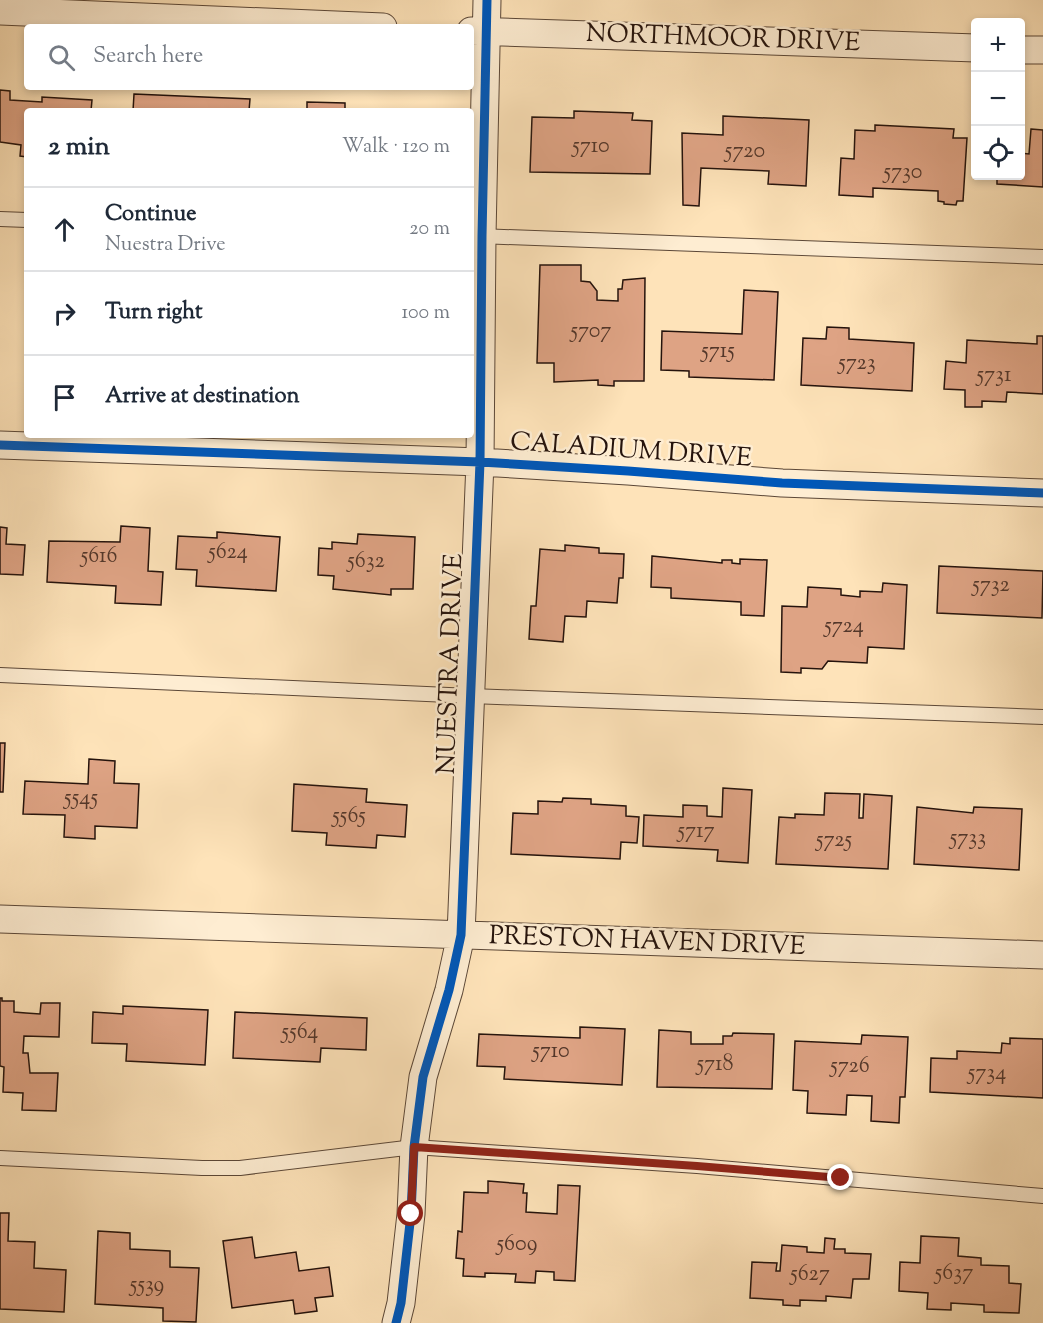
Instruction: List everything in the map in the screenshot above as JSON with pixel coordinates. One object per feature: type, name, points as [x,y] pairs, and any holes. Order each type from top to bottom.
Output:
[{"type":"street","name":"NUESTRA DRIVE","points":[[396,1323],[411,1214],[414,1147],[423,1077],[449,990],[461,935],[480,462],[476,236],[478,31],[487,0]]},
{"type":"street","points":[[0,11],[311,24]]},
{"type":"street","name":"NORTHMOOR DRIVE","points":[[478,31],[971,48]]},
{"type":"street","points":[[1025,50],[1043,50]]},
{"type":"street","name":"CALADIUM DRIVE","points":[[0,445],[480,462],[782,483],[1043,493]]},
{"type":"street","name":"PRESTON HAVEN DRIVE","points":[[0,919],[1043,955]]},
{"type":"lane","points":[[0,219],[24,220]]},
{"type":"lane","points":[[476,236],[1043,257]]},
{"type":"lane","points":[[0,675],[471,696],[1043,717]]},
{"type":"lane","points":[[0,1158],[240,1168],[414,1147],[697,1166],[1043,1196]]},
{"type":"building","points":[[0,90],[10,91],[10,100],[42,102],[42,97],[92,100],[91,108],[24,108],[24,157],[20,156],[21,145],[0,142]]},
{"type":"building","points":[[134,94],[250,99],[249,108],[133,108]]},
{"type":"building","points":[[307,102],[345,103],[345,108],[307,108]]},
{"type":"building","points":[[574,111],[633,113],[632,120],[652,121],[650,174],[530,172],[532,117],[574,118]]},
{"type":"building","points":[[723,116],[809,120],[806,186],[768,184],[769,171],[701,168],[699,206],[683,205],[682,133],[723,135]]},
{"type":"building","points":[[875,125],[954,129],[953,138],[967,138],[963,201],[957,201],[956,205],[944,204],[938,201],[938,191],[873,188],[873,197],[839,195],[841,158],[854,159],[855,130],[875,131]]},
{"type":"building","points":[[1031,129],[1043,130],[1043,187],[997,184],[997,180],[1025,180],[1025,154],[1029,154]]},
{"type":"building","points":[[540,265],[581,265],[581,281],[590,282],[597,291],[597,300],[618,301],[618,289],[622,289],[623,280],[645,278],[644,381],[614,381],[614,386],[598,385],[598,380],[554,382],[554,363],[537,363]]},
{"type":"building","points":[[744,290],[778,292],[774,380],[689,377],[689,371],[661,370],[662,331],[742,334]]},
{"type":"building","points":[[827,327],[849,328],[849,339],[914,343],[912,391],[801,385],[803,338],[826,339]]},
{"type":"building","points":[[1037,336],[1043,336],[1043,394],[1007,392],[1006,402],[982,401],[982,407],[965,407],[965,390],[944,389],[946,361],[966,363],[967,340],[1037,344]]},
{"type":"building","points":[[121,526],[150,528],[148,571],[163,572],[161,605],[115,603],[116,586],[47,582],[49,541],[120,542]]},
{"type":"building","points":[[0,527],[7,528],[6,544],[25,545],[23,575],[0,574]]},
{"type":"building","points":[[217,532],[280,537],[276,591],[196,586],[197,570],[176,569],[178,536],[217,538]]},
{"type":"building","points":[[358,534],[415,537],[413,589],[391,589],[391,595],[333,589],[334,576],[318,575],[319,548],[332,549],[332,542],[357,544]]},
{"type":"building","points":[[565,545],[599,548],[599,553],[624,554],[623,578],[619,578],[617,603],[587,601],[586,617],[565,616],[563,642],[529,639],[531,606],[536,606],[540,549],[565,551]]},
{"type":"building","points":[[652,556],[722,563],[722,560],[732,560],[732,563],[740,564],[740,559],[767,560],[764,616],[741,615],[741,602],[671,598],[671,588],[651,587]]},
{"type":"building","points":[[939,566],[1043,571],[1042,618],[937,613]]},
{"type":"building","points":[[883,583],[907,585],[904,649],[868,647],[867,663],[828,661],[822,669],[801,668],[801,673],[781,672],[782,606],[807,607],[808,587],[841,589],[841,595],[860,597],[860,591],[882,592]]},
{"type":"building","points":[[0,743],[5,743],[3,792],[0,792]]},
{"type":"building","points":[[89,759],[115,761],[114,783],[139,784],[137,828],[95,826],[95,839],[64,837],[65,815],[23,814],[25,781],[88,784]]},
{"type":"building","points":[[294,784],[367,789],[366,802],[407,805],[405,837],[377,835],[376,848],[326,845],[327,833],[292,831]]},
{"type":"building","points":[[723,788],[752,790],[748,863],[717,861],[718,850],[643,846],[644,815],[683,817],[683,805],[707,806],[707,816],[722,817]]},
{"type":"building","points":[[825,793],[860,794],[859,818],[863,818],[864,794],[892,796],[888,869],[776,864],[779,817],[795,818],[795,814],[824,815]]},
{"type":"building","points":[[563,798],[591,799],[591,804],[626,806],[626,816],[639,817],[637,843],[621,842],[620,859],[511,854],[513,813],[538,814],[538,801],[562,802]]},
{"type":"building","points":[[917,807],[973,813],[974,807],[1022,809],[1019,870],[914,864]]},
{"type":"building","points":[[0,998],[2,1001],[14,1001],[14,1012],[26,1013],[40,1014],[41,1003],[60,1003],[59,1037],[24,1036],[23,1053],[28,1053],[30,1073],[58,1073],[56,1111],[22,1110],[23,1093],[3,1092],[4,1067],[0,1066]]},
{"type":"building","points":[[123,1006],[208,1010],[205,1065],[126,1061],[127,1044],[92,1043],[93,1012],[123,1014]]},
{"type":"building","points":[[235,1012],[367,1018],[366,1050],[321,1048],[320,1062],[233,1058]]},
{"type":"building","points":[[580,1027],[625,1029],[622,1085],[504,1079],[505,1067],[477,1066],[479,1034],[580,1038]]},
{"type":"building","points":[[659,1030],[691,1032],[691,1044],[723,1044],[723,1036],[732,1036],[733,1033],[774,1034],[772,1089],[657,1087]]},
{"type":"building","points":[[862,1035],[908,1037],[905,1097],[900,1097],[899,1123],[871,1121],[872,1096],[847,1095],[846,1115],[807,1113],[808,1091],[793,1090],[795,1041],[861,1044]]},
{"type":"building","points":[[1010,1038],[1043,1039],[1043,1098],[930,1092],[931,1058],[957,1059],[957,1051],[1001,1053],[1002,1043],[1010,1044]]},
{"type":"building","points":[[488,1181],[524,1184],[523,1193],[527,1193],[526,1212],[557,1214],[558,1185],[580,1186],[575,1281],[554,1280],[554,1272],[536,1271],[535,1283],[515,1282],[516,1274],[485,1273],[485,1277],[463,1276],[464,1259],[456,1258],[458,1231],[462,1232],[464,1192],[488,1193]]},
{"type":"building","points":[[0,1213],[9,1213],[8,1241],[35,1242],[34,1268],[66,1270],[64,1312],[0,1309]]},
{"type":"building","points":[[98,1231],[130,1233],[130,1249],[170,1251],[170,1267],[199,1268],[196,1322],[163,1321],[163,1308],[95,1304]]},
{"type":"building","points":[[921,1236],[959,1238],[958,1256],[981,1258],[981,1265],[1009,1266],[1009,1283],[1021,1284],[1019,1313],[984,1312],[984,1305],[951,1303],[951,1310],[927,1309],[928,1293],[899,1291],[900,1262],[920,1263]]},
{"type":"building","points":[[252,1237],[255,1258],[296,1252],[299,1271],[329,1267],[333,1296],[315,1298],[317,1311],[295,1314],[293,1300],[232,1308],[223,1241]]},
{"type":"building","points":[[825,1238],[835,1239],[834,1249],[845,1249],[845,1253],[871,1254],[869,1279],[853,1279],[851,1298],[826,1296],[826,1301],[800,1300],[800,1306],[783,1305],[783,1300],[750,1298],[752,1262],[777,1263],[776,1271],[780,1271],[782,1245],[807,1247],[807,1252],[824,1253]]},
{"type":"cycle path","points":[[396,1323],[401,1303],[411,1214],[414,1147],[423,1077],[449,990],[461,935],[480,462],[487,0]]},
{"type":"cycle path","points":[[0,445],[480,462],[782,483],[1043,493]]},
{"type":"route","points":[[411,1214],[414,1147],[841,1178]]}]
